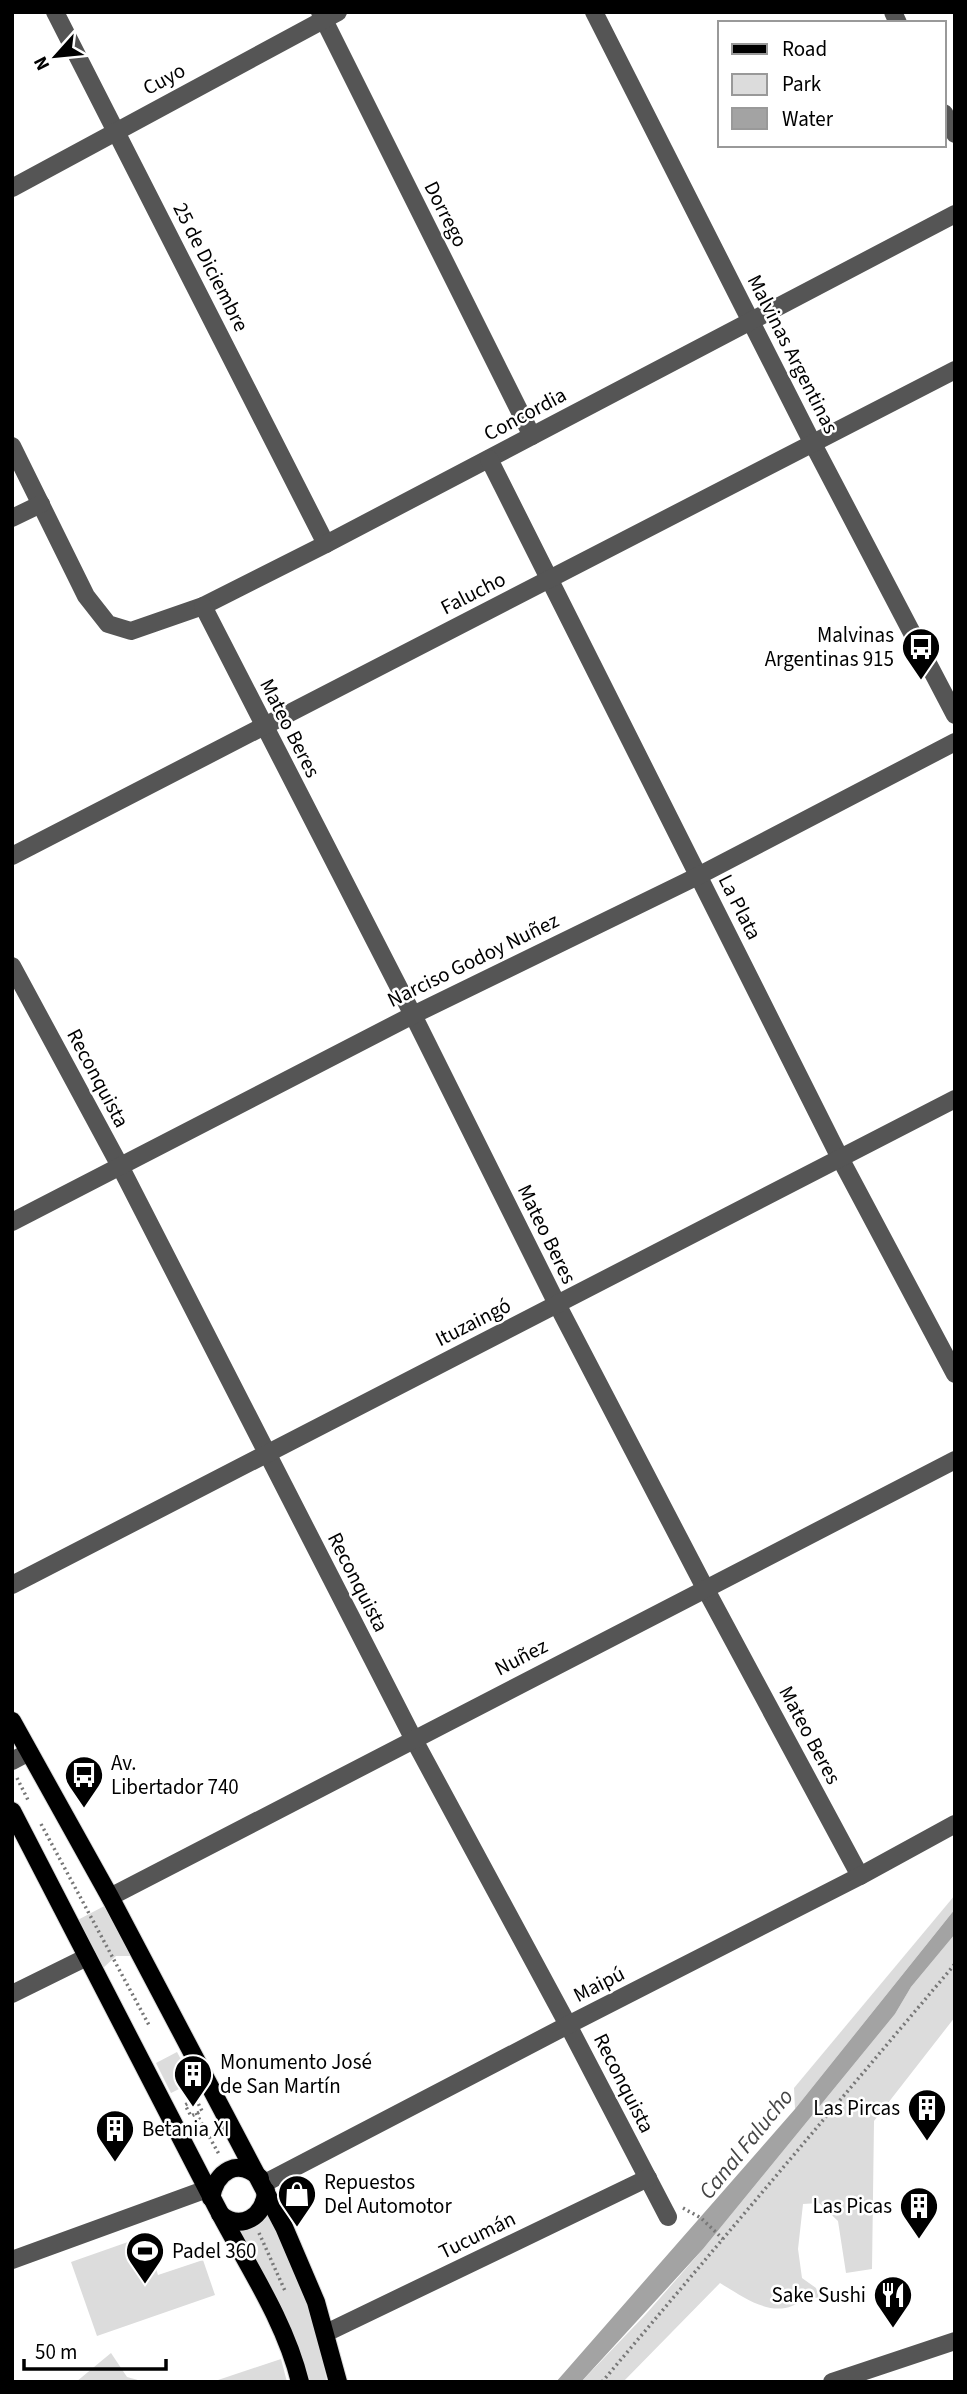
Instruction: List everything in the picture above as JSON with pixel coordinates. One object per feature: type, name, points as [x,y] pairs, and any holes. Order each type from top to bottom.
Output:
[{"type":"main road","points":[[12,1721],[110,1897],[263,2184],[303,2268],[326,2333],[338,2382]]},
{"type":"main road","points":[[12,1811],[238,2249],[270,2304],[300,2382]]},
{"type":"main road","points":[[209,2193],[217,2180],[228,2171],[242,2168],[253,2172],[263,2184],[264,2205],[252,2219],[234,2222],[220,2214]]},
{"type":"street","name":"25 de Diciembre","points":[[55,12],[326,544]]},
{"type":"street","name":"Malvinas Argentinas","points":[[594,12],[813,444],[955,715]]},
{"type":"street","name":"Cuyo","points":[[12,188],[327,15]]},
{"type":"street","name":"Dorrego","points":[[327,15],[532,436]]},
{"type":"street","points":[[946,117],[955,134]]},
{"type":"street","name":"Concordia","points":[[41,504],[86,596],[108,624],[131,631],[203,606],[326,544],[955,214]]},
{"type":"street","name":"Falucho","points":[[12,856],[955,370]]},
{"type":"street","points":[[12,446],[41,504],[12,518]]},
{"type":"street","name":"La Plata","points":[[489,459],[840,1158],[955,1374]]},
{"type":"street","name":"Mateo Beres","points":[[203,606],[413,1015],[557,1304],[860,1877]]},
{"type":"street","name":"Narciso Godoy Nuñez","points":[[12,1222],[413,1015],[698,876],[955,742]]},
{"type":"street","name":"Reconquista","points":[[12,966],[120,1166],[414,1738],[668,2217]]},
{"type":"street","name":"Ituzaingó","points":[[12,1585],[955,1099]]},
{"type":"street","name":"Nuñez","points":[[110,1897],[955,1460]]},
{"type":"street","points":[[12,1761],[29,1752]]},
{"type":"street","name":"Maipú","points":[[263,2184],[860,1877],[955,1824]]},
{"type":"street","points":[[12,1994],[87,1957]]},
{"type":"street","name":"Tucumán","points":[[326,2333],[648,2179]]},
{"type":"street","points":[[12,2260],[209,2193]]},
{"type":"street","points":[[832,2382],[955,2341]]},
{"type":"path","points":[[12,1770],[32,1806]]},
{"type":"path","points":[[38,1818],[150,2027]]},
{"type":"path","points":[[76,1936],[96,1926]]},
{"type":"path","points":[[87,1957],[107,1947]]},
{"type":"path","points":[[602,2382],[955,1964]]},
{"type":"path","points":[[130,2037],[172,2015]]},
{"type":"path","points":[[196,2099],[202,2111],[196,2113],[191,2116],[185,2105],[196,2099]]},
{"type":"path","points":[[196,2113],[228,2171]]},
{"type":"path","points":[[701,2218],[723,2239]]},
{"type":"path","points":[[238,2249],[284,2227]]},
{"type":"green space","points":[[955,1895],[955,1909],[795,2109],[794,2088]]},
{"type":"green space","points":[[112,1902],[133,1956],[116,1956],[102,1969],[70,1924]]},
{"type":"green space","points":[[955,1934],[955,2017],[874,2121],[872,2269],[846,2273],[838,2221],[819,2203],[803,2204],[798,2249],[802,2278],[816,2288],[819,2298],[806,2297],[792,2306],[773,2308],[754,2303],[720,2283],[623,2382],[581,2382],[703,2249],[895,2014],[911,1987]]},
{"type":"green space","points":[[177,2052],[193,2082],[171,2093],[156,2063]]},
{"type":"green space","points":[[268,2212],[305,2291],[327,2382],[310,2382],[285,2322],[233,2227],[244,2229],[259,2225]]},
{"type":"green space","name":"Padel 360","points":[[145,2236],[158,2275],[203,2260],[215,2295],[97,2336],[71,2262]]},
{"type":"green space","points":[[111,2353],[127,2377],[145,2382],[76,2382]]},
{"type":"green space","points":[[281,2359],[287,2382],[190,2382],[218,2380]]},
{"type":"water","points":[[955,1909],[955,1934],[911,1987],[895,2014],[703,2249],[581,2382],[556,2382],[795,2109]]},
{"type":"place","name":"Malvinas Argentinas 915","points":[[921,681]]},
{"type":"place","name":"Av. Libertador 740","points":[[84,1809]]},
{"type":"place","name":"Monumento José de San Martín","points":[[193,2108]]},
{"type":"place","name":"Las Pircas","points":[[927,2142]]},
{"type":"place","name":"Betania XI","points":[[115,2163]]},
{"type":"place","name":"Repuestos Del Automotor","points":[[297,2228]]},
{"type":"place","name":"Las Picas","points":[[919,2240]]},
{"type":"place","name":"Padel 360","points":[[145,2285]]},
{"type":"place","name":"Sake Sushi","points":[[893,2329]]},
{"type":"water label","name":"Canal Falucho","points":[[746,2144]]}]
